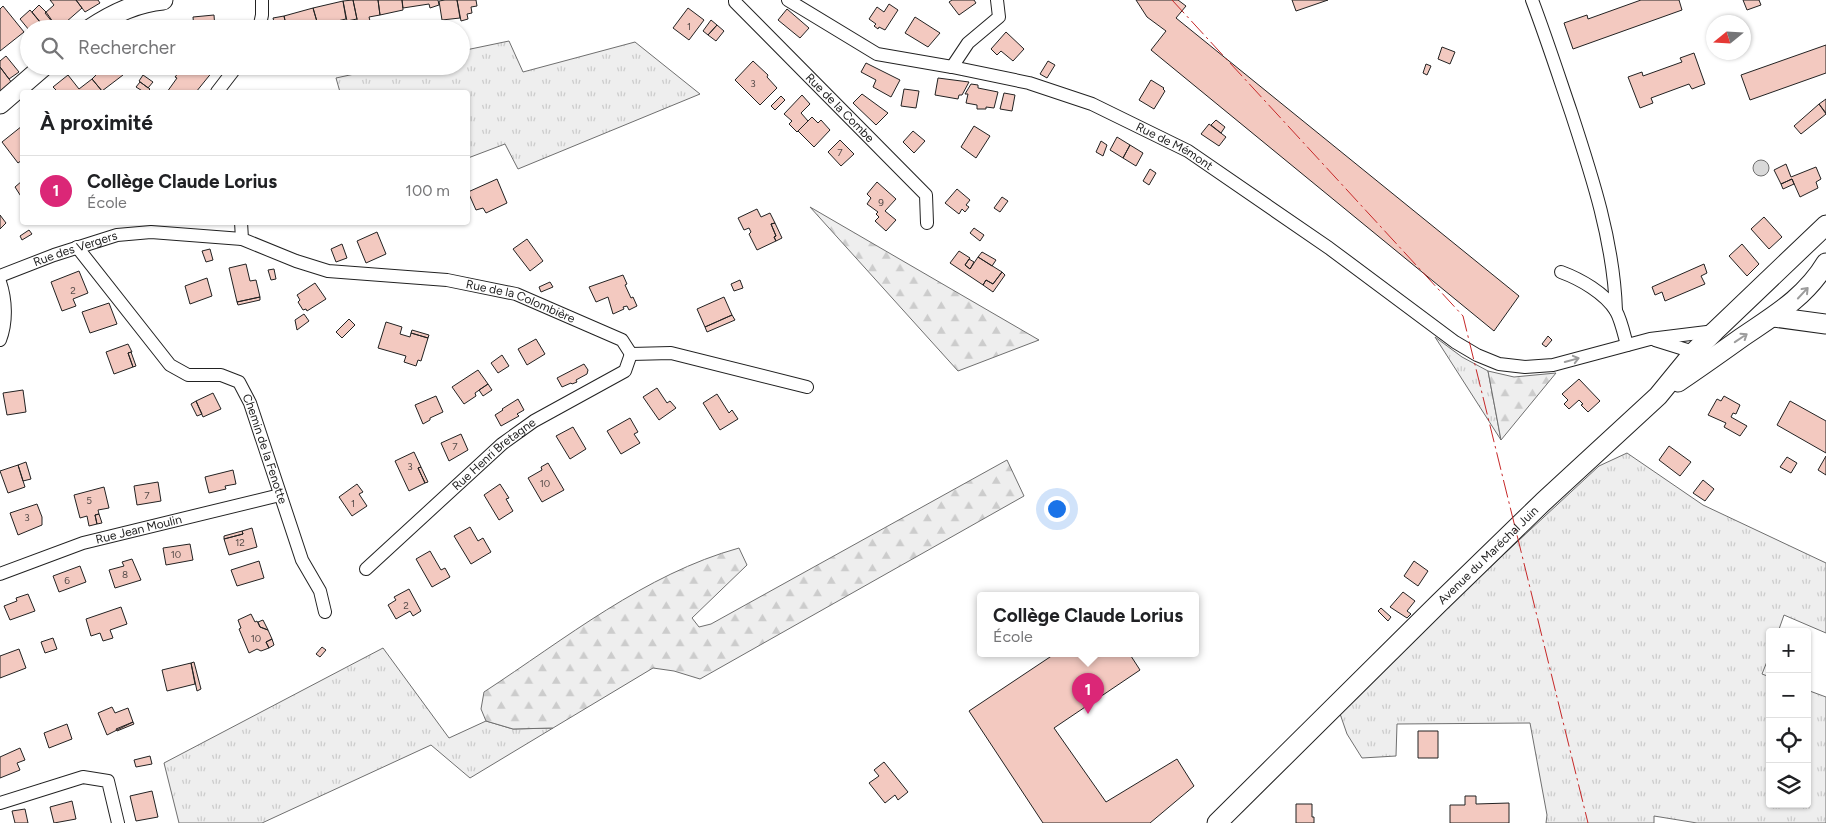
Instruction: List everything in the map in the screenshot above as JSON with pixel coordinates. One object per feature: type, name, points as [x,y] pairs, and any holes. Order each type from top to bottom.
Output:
[{"type":"street","points":[[103,20],[124,11],[163,0]]},
{"type":"street","points":[[261,20],[262,0]]},
{"type":"street","name":"Rue de la Combe","points":[[735,0],[926,195],[927,223]]},
{"type":"street","name":"Rue de Mémont","points":[[788,0],[877,54],[952,67],[1029,84],[1092,104],[1188,151],[1329,248],[1455,342],[1477,355],[1499,364],[1525,367],[1553,365],[1650,339],[1715,330]]},
{"type":"street","points":[[952,67],[968,43],[999,17],[997,0]]},
{"type":"street","points":[[1532,0],[1585,153],[1608,238],[1615,279],[1616,311],[1627,345]]},
{"type":"street","points":[[0,104],[34,75]]},
{"type":"street","points":[[219,90],[230,75]]},
{"type":"street","points":[[240,225],[242,239]]},
{"type":"street","name":"Avenue du Maréchal Juin","points":[[1658,396],[1694,352],[1715,330],[1826,225]]},
{"type":"street","name":"Rue des Vergers","points":[[0,276],[54,254],[117,235],[151,232],[242,239]]},
{"type":"street","name":"Rue de la Colombière","points":[[242,239],[296,261],[328,270],[447,280],[516,294],[622,340],[631,354]]},
{"type":"street","name":"Chemin de la Fenotte","points":[[77,247],[170,365],[188,375],[221,375],[239,382],[250,403],[302,560],[320,592],[325,612]]},
{"type":"street","points":[[1788,261],[1824,272]]},
{"type":"street","points":[[1561,272],[1581,280],[1616,311]]},
{"type":"street","name":"Avenue du Maréchal Juin","points":[[1217,823],[1543,502],[1658,396],[1774,317],[1798,298],[1824,272]]},
{"type":"street","points":[[0,282],[5,296],[3,332],[0,340]]},
{"type":"street","points":[[1766,282],[1768,302],[1774,317],[1823,320]]},
{"type":"street","points":[[1650,339],[1713,358]]},
{"type":"street","points":[[631,354],[671,353],[807,387]]},
{"type":"street","name":"Rue Henri Bretagne","points":[[366,569],[502,444],[534,421],[625,371],[631,354]]},
{"type":"street","name":"Rue Jean Moulin","points":[[0,574],[83,543],[280,495]]},
{"type":"street","points":[[0,803],[83,777],[91,778],[108,781],[118,823]]},
{"type":"green space","points":[[509,41],[523,72],[635,42],[700,94],[518,169],[505,144],[470,157],[470,90],[339,90],[336,78],[350,75],[470,75],[470,49]]},
{"type":"green space","points":[[810,207],[1039,340],[958,371]]},
{"type":"green space","points":[[1435,337],[1462,357],[1488,371],[1501,440]]},
{"type":"green space","points":[[1488,371],[1514,377],[1556,373],[1501,440]]},
{"type":"green space","points":[[1627,453],[1703,505],[1826,563],[1826,633],[1784,615],[1779,628],[1766,628],[1766,664],[1762,674],[1766,676],[1766,808],[1811,808],[1811,691],[1826,697],[1826,823],[1697,823],[1654,816],[1654,823],[1546,823],[1547,815],[1530,723],[1397,724],[1396,756],[1362,758],[1347,734],[1338,708],[1599,466]]},
{"type":"green space","points":[[1007,460],[1024,496],[700,679],[674,671],[653,668],[553,728],[513,729],[486,721],[481,709],[484,692],[575,630],[638,591],[671,574],[704,559],[739,548],[747,565],[692,618],[699,627],[711,624]]},
{"type":"green space","points":[[383,648],[449,738],[486,721],[513,729],[553,728],[470,778],[431,745],[262,823],[179,823],[164,763]]},
{"type":"shaded area","points":[[1761,160],[1767,162],[1769,168],[1767,174],[1761,176],[1755,174],[1753,168],[1755,162]]},
{"type":"building","points":[[50,0],[76,0],[82,8],[68,20],[51,20],[45,13],[54,5]]},
{"type":"building","points":[[76,0],[98,0],[100,3],[85,12]]},
{"type":"building","points":[[353,0],[357,19],[347,20],[343,1]]},
{"type":"building","points":[[353,0],[378,0],[380,15],[369,17],[370,20],[357,20]]},
{"type":"building","points":[[378,0],[402,0],[403,10],[380,15]]},
{"type":"building","points":[[402,0],[438,0],[439,5],[430,8],[429,4],[403,8]]},
{"type":"building","points":[[457,0],[460,18],[442,20],[439,1]]},
{"type":"building","points":[[457,0],[476,0],[477,6],[471,7],[472,13],[467,14],[468,19],[461,20]]},
{"type":"building","points":[[952,0],[974,0],[976,3],[959,15],[949,2]]},
{"type":"building","points":[[1136,0],[1178,0],[1186,6],[1176,18],[1519,296],[1494,331],[1151,50],[1166,31],[1147,17]]},
{"type":"building","points":[[1292,0],[1328,0],[1296,11]]},
{"type":"building","points":[[1641,0],[1679,0],[1682,10],[1573,49],[1564,23],[1587,15],[1588,19]]},
{"type":"building","points":[[1743,0],[1759,0],[1761,5],[1747,10]]},
{"type":"building","points":[[343,1],[346,19],[316,20],[313,8]]},
{"type":"building","points":[[889,4],[898,10],[885,30],[879,27],[878,29],[874,26],[876,24],[869,19],[877,7],[884,12]]},
{"type":"building","points":[[39,5],[52,20],[39,20],[32,12]]},
{"type":"building","points":[[3,6],[20,27],[20,35],[0,51],[0,9]]},
{"type":"building","points":[[313,8],[317,20],[285,20],[284,16]]},
{"type":"building","points":[[688,8],[704,20],[689,40],[673,28]]},
{"type":"building","points":[[787,9],[809,28],[800,38],[778,20]]},
{"type":"building","points":[[30,10],[38,20],[21,20]]},
{"type":"building","points":[[214,15],[214,20],[193,20],[193,17]]},
{"type":"building","points":[[284,16],[285,20],[274,20],[273,18]]},
{"type":"building","points":[[915,17],[940,33],[928,47],[905,33]]},
{"type":"building","points":[[711,20],[717,25],[708,35],[703,31]]},
{"type":"building","points":[[717,25],[724,31],[716,41],[708,35]]},
{"type":"building","points":[[1006,32],[1024,49],[1013,61],[1001,51],[997,55],[991,49]]},
{"type":"building","points":[[1826,45],[1826,73],[1750,100],[1741,75]]},
{"type":"building","points":[[1442,47],[1455,52],[1450,64],[1438,59]]},
{"type":"building","points":[[1694,53],[1705,84],[1692,89],[1689,84],[1651,98],[1653,103],[1640,108],[1628,77],[1642,72],[1643,76],[1682,62],[1680,58]]},
{"type":"building","points":[[6,56],[19,72],[9,79],[0,67],[0,61]]},
{"type":"building","points":[[753,61],[768,75],[767,77],[777,88],[760,105],[735,80]]},
{"type":"building","points":[[1048,61],[1055,65],[1047,78],[1040,74]]},
{"type":"building","points":[[866,63],[900,80],[891,97],[873,87],[876,80],[861,72]]},
{"type":"building","points":[[1426,64],[1431,66],[1427,75],[1423,73]]},
{"type":"building","points":[[0,67],[12,83],[0,93]]},
{"type":"building","points":[[68,75],[79,89],[92,79],[101,90],[56,90],[53,87]]},
{"type":"building","points":[[96,75],[123,75],[103,90],[92,79]]},
{"type":"building","points":[[143,75],[153,82],[148,88],[139,81]]},
{"type":"building","points":[[177,75],[210,75],[198,90],[168,90],[177,78],[175,77]]},
{"type":"building","points":[[938,78],[969,82],[958,99],[935,95]]},
{"type":"building","points":[[1151,80],[1164,88],[1165,91],[1154,109],[1139,100]]},
{"type":"building","points":[[140,82],[150,89],[141,90],[136,87]]},
{"type":"building","points":[[971,84],[978,85],[978,88],[998,92],[994,108],[977,109],[977,105],[966,103],[968,94],[965,94]]},
{"type":"building","points":[[904,89],[919,91],[916,108],[901,106]]},
{"type":"building","points":[[1004,93],[1015,95],[1012,111],[1000,109]]},
{"type":"building","points":[[862,94],[888,113],[876,125],[853,103]]},
{"type":"building","points":[[802,95],[810,104],[801,113],[808,121],[797,132],[789,124],[792,121],[784,114]]},
{"type":"building","points":[[781,96],[785,100],[775,110],[771,106]]},
{"type":"building","points":[[1826,99],[1826,113],[1819,104]]},
{"type":"building","points":[[1819,104],[1826,114],[1801,134],[1794,126]]},
{"type":"building","points":[[812,117],[818,123],[821,120],[830,130],[814,147],[798,131]]},
{"type":"building","points":[[1216,120],[1225,127],[1221,133],[1211,125]]},
{"type":"building","points":[[1209,124],[1226,137],[1219,146],[1201,134]]},
{"type":"building","points":[[974,126],[990,136],[976,158],[961,147]]},
{"type":"building","points":[[20,128],[20,162],[18,163],[2,142]]},
{"type":"building","points":[[913,131],[925,141],[914,153],[903,142]]},
{"type":"building","points":[[1117,137],[1130,145],[1123,158],[1110,150]]},
{"type":"building","points":[[840,140],[854,154],[841,166],[828,152]]},
{"type":"building","points":[[1101,141],[1107,145],[1103,156],[1096,152]]},
{"type":"building","points":[[1130,145],[1143,153],[1136,166],[1123,158]]},
{"type":"building","points":[[1786,164],[1791,177],[1816,167],[1821,179],[1816,182],[1818,188],[1800,197],[1792,179],[1781,184],[1774,170]]},
{"type":"building","points":[[1150,169],[1156,173],[1149,185],[1143,181]]},
{"type":"building","points":[[497,179],[507,203],[486,213],[483,208],[476,210],[470,196],[470,191]]},
{"type":"building","points":[[1792,179],[1794,184],[1783,189],[1781,184]]},
{"type":"building","points":[[877,182],[896,199],[885,211],[896,220],[886,231],[875,221],[879,217],[876,214],[878,212],[867,204],[871,198],[867,194]]},
{"type":"building","points":[[20,183],[20,195],[15,187]]},
{"type":"building","points":[[957,189],[970,200],[966,205],[969,207],[965,212],[962,209],[959,214],[945,203]]},
{"type":"building","points":[[1002,197],[1008,201],[1000,212],[994,208]]},
{"type":"building","points":[[757,209],[761,217],[770,213],[775,223],[771,224],[776,241],[757,250],[749,234],[751,232],[749,228],[744,230],[738,218]]},
{"type":"building","points":[[0,215],[6,223],[0,229]]},
{"type":"building","points":[[1764,217],[1782,237],[1769,249],[1751,229]]},
{"type":"building","points":[[775,223],[782,238],[776,241],[771,224]]},
{"type":"building","points":[[974,228],[984,235],[980,241],[970,233]]},
{"type":"building","points":[[29,230],[32,234],[22,240],[20,236]]},
{"type":"building","points":[[377,232],[386,254],[366,263],[357,241]]},
{"type":"building","points":[[527,239],[543,261],[530,271],[513,249]]},
{"type":"building","points":[[342,244],[347,258],[336,262],[331,249]]},
{"type":"building","points":[[1742,244],[1759,264],[1747,276],[1729,256]]},
{"type":"building","points":[[210,249],[213,260],[206,262],[202,251]]},
{"type":"building","points":[[959,251],[970,258],[965,265],[970,269],[978,257],[1002,272],[993,284],[986,280],[983,285],[950,263]]},
{"type":"building","points":[[982,252],[996,260],[992,266],[978,257]]},
{"type":"building","points":[[969,259],[974,262],[970,269],[965,265]]},
{"type":"building","points":[[246,264],[250,281],[256,280],[260,297],[237,302],[229,268]]},
{"type":"building","points":[[1704,264],[1707,273],[1701,276],[1705,284],[1665,301],[1662,292],[1655,295],[1652,287]]},
{"type":"building","points":[[274,269],[276,279],[271,280],[268,270]]},
{"type":"building","points":[[79,271],[88,293],[73,299],[76,306],[62,311],[51,282]]},
{"type":"building","points":[[1002,272],[1005,275],[993,292],[983,285],[986,280],[993,284]]},
{"type":"building","points":[[623,275],[627,284],[625,285],[637,306],[629,310],[627,306],[623,307],[624,309],[613,314],[608,297],[596,302],[589,287]]},
{"type":"building","points":[[207,278],[212,296],[190,304],[185,286]]},
{"type":"building","points":[[740,280],[743,288],[734,291],[731,284]]},
{"type":"building","points":[[550,282],[553,287],[541,292],[539,287]]},
{"type":"building","points":[[315,283],[326,299],[307,311],[306,309],[303,310],[298,302],[300,300],[297,295]]},
{"type":"building","points":[[260,297],[260,300],[238,305],[237,302]]},
{"type":"building","points":[[724,297],[732,315],[705,327],[697,309]]},
{"type":"building","points":[[109,303],[117,324],[90,333],[82,312]]},
{"type":"building","points":[[304,314],[309,321],[297,330],[295,320]]},
{"type":"building","points":[[732,315],[735,320],[707,332],[705,327]]},
{"type":"building","points":[[349,319],[355,325],[342,338],[336,332]]},
{"type":"building","points":[[386,322],[402,327],[400,334],[410,337],[411,333],[428,338],[421,361],[418,360],[416,366],[404,362],[406,356],[378,348]]},
{"type":"building","points":[[412,330],[429,335],[428,338],[411,333]]},
{"type":"building","points":[[1548,336],[1552,340],[1546,347],[1542,344]]},
{"type":"building","points":[[536,339],[545,354],[527,365],[518,349]]},
{"type":"building","points":[[128,344],[132,352],[128,353],[133,367],[114,374],[106,352]]},
{"type":"building","points":[[131,352],[136,366],[133,367],[128,353]]},
{"type":"building","points":[[502,355],[509,366],[498,373],[491,363]]},
{"type":"building","points":[[584,364],[588,370],[587,374],[576,380],[577,382],[562,387],[557,378]]},
{"type":"building","points":[[478,370],[488,384],[475,393],[476,396],[464,404],[452,387]]},
{"type":"building","points":[[1579,379],[1600,401],[1588,412],[1579,400],[1569,409],[1564,404],[1568,400],[1562,394]]},
{"type":"building","points":[[488,384],[492,390],[483,396],[479,390]]},
{"type":"building","points":[[657,388],[667,403],[670,401],[676,408],[659,420],[643,397]]},
{"type":"building","points":[[23,390],[26,412],[7,415],[3,393]]},
{"type":"building","points":[[213,393],[221,409],[203,417],[196,401]]},
{"type":"building","points":[[717,394],[729,413],[732,410],[738,419],[720,430],[703,403]]},
{"type":"building","points":[[436,396],[443,412],[430,418],[430,420],[423,424],[415,405]]},
{"type":"building","points":[[1724,396],[1740,405],[1736,414],[1733,413],[1731,417],[1747,426],[1740,436],[1724,427],[1726,423],[1708,415],[1717,399],[1721,401]]},
{"type":"building","points":[[518,399],[524,410],[517,414],[519,416],[501,426],[495,415]]},
{"type":"building","points":[[196,401],[202,414],[197,416],[191,404]]},
{"type":"building","points":[[1790,401],[1826,421],[1826,453],[1777,425]]},
{"type":"building","points":[[630,418],[638,432],[634,434],[640,443],[621,454],[607,431]]},
{"type":"building","points":[[573,427],[586,449],[570,459],[556,436]]},
{"type":"building","points":[[461,434],[468,450],[449,461],[441,443]]},
{"type":"building","points":[[1669,446],[1691,462],[1680,476],[1659,460]]},
{"type":"building","points":[[414,452],[421,467],[418,468],[425,483],[409,491],[395,461]]},
{"type":"building","points":[[1826,456],[1826,475],[1818,470]]},
{"type":"building","points":[[1787,457],[1797,463],[1791,473],[1780,467]]},
{"type":"building","points":[[26,462],[31,479],[23,481],[18,465]]},
{"type":"building","points":[[548,463],[564,490],[542,502],[528,478],[542,470],[541,467]]},
{"type":"building","points":[[18,465],[25,487],[8,493],[0,471]]},
{"type":"building","points":[[421,467],[428,482],[425,483],[418,468]]},
{"type":"building","points":[[233,470],[236,484],[225,486],[226,489],[209,493],[205,477]]},
{"type":"building","points":[[1703,480],[1714,489],[1705,501],[1693,493]]},
{"type":"building","points":[[158,482],[161,501],[137,505],[134,486]]},
{"type":"building","points":[[357,484],[363,492],[359,494],[367,506],[352,516],[339,497]]},
{"type":"building","points":[[500,484],[509,498],[506,499],[513,511],[499,520],[484,495]]},
{"type":"building","points":[[104,487],[109,508],[98,510],[99,514],[95,515],[97,524],[89,526],[87,516],[80,518],[74,495]]},
{"type":"building","points":[[37,504],[42,517],[42,525],[18,535],[10,513]]},
{"type":"building","points":[[99,514],[102,523],[97,524],[95,515]]},
{"type":"building","points":[[470,527],[478,541],[483,538],[491,552],[471,564],[454,536]]},
{"type":"building","points":[[252,528],[257,547],[229,555],[224,539],[243,534],[242,531]]},
{"type":"building","points":[[242,531],[243,534],[224,539],[224,536]]},
{"type":"building","points":[[190,544],[193,560],[166,565],[163,548]]},
{"type":"building","points":[[430,551],[441,570],[445,568],[450,577],[432,587],[416,559]]},
{"type":"building","points":[[132,559],[141,580],[115,588],[109,570],[124,566],[122,562]]},
{"type":"building","points":[[259,561],[264,578],[237,586],[231,570]]},
{"type":"building","points":[[1414,561],[1428,571],[1418,586],[1404,576]]},
{"type":"building","points":[[80,566],[86,582],[59,592],[53,576]]},
{"type":"building","points":[[409,589],[421,611],[413,616],[410,611],[396,619],[388,605],[396,600],[394,597]]},
{"type":"building","points":[[1403,592],[1415,601],[1407,611],[1411,614],[1407,618],[1390,607]]},
{"type":"building","points":[[28,594],[35,611],[10,620],[4,606],[17,601],[16,598]]},
{"type":"building","points":[[121,607],[127,624],[110,630],[113,638],[103,641],[100,633],[91,636],[86,619]]},
{"type":"building","points":[[1381,608],[1391,617],[1388,621],[1378,611]]},
{"type":"building","points":[[251,614],[260,627],[268,630],[272,639],[266,642],[269,648],[261,651],[257,649],[249,653],[239,629],[241,628],[238,620]]},
{"type":"building","points":[[263,620],[268,630],[260,627],[258,622]]},
{"type":"building","points":[[53,638],[57,649],[45,653],[41,642]]},
{"type":"building","points":[[272,639],[274,645],[269,648],[266,642]]},
{"type":"building","points":[[322,647],[326,650],[320,657],[316,654]]},
{"type":"building","points":[[19,649],[26,668],[0,678],[0,656]]},
{"type":"building","points":[[1050,657],[1132,657],[1140,670],[1054,728],[1106,802],[1177,759],[1194,786],[1150,823],[1043,823],[969,711]]},
{"type":"building","points":[[194,662],[201,689],[197,691],[191,663]]},
{"type":"building","points":[[191,663],[195,684],[167,691],[162,670]]},
{"type":"building","points":[[112,707],[115,713],[128,708],[133,722],[107,735],[98,713]]},
{"type":"building","points":[[133,722],[134,724],[117,731],[116,729]]},
{"type":"building","points":[[67,724],[72,739],[49,748],[44,733]]},
{"type":"building","points":[[1418,731],[1438,731],[1438,758],[1418,758]]},
{"type":"building","points":[[20,748],[25,760],[17,763],[20,770],[0,778],[0,757]]},
{"type":"building","points":[[150,756],[152,764],[136,767],[134,760]]},
{"type":"building","points":[[884,762],[908,792],[898,800],[895,795],[885,803],[869,783],[879,776],[874,770]]},
{"type":"building","points":[[152,791],[158,817],[136,821],[130,796]]},
{"type":"building","points":[[1465,796],[1476,796],[1476,804],[1509,803],[1509,823],[1450,823],[1450,805],[1465,805]]},
{"type":"building","points":[[72,801],[76,819],[54,823],[50,807]]},
{"type":"building","points":[[1296,804],[1312,804],[1314,823],[1296,823]]},
{"type":"building","points":[[25,809],[28,823],[15,823],[12,811]]},
{"type":"power","points":[[1172,0],[1463,316],[1588,823]]},
{"type":"place","name":"Collège Claude Lorius","points":[[1088,714]]}]
